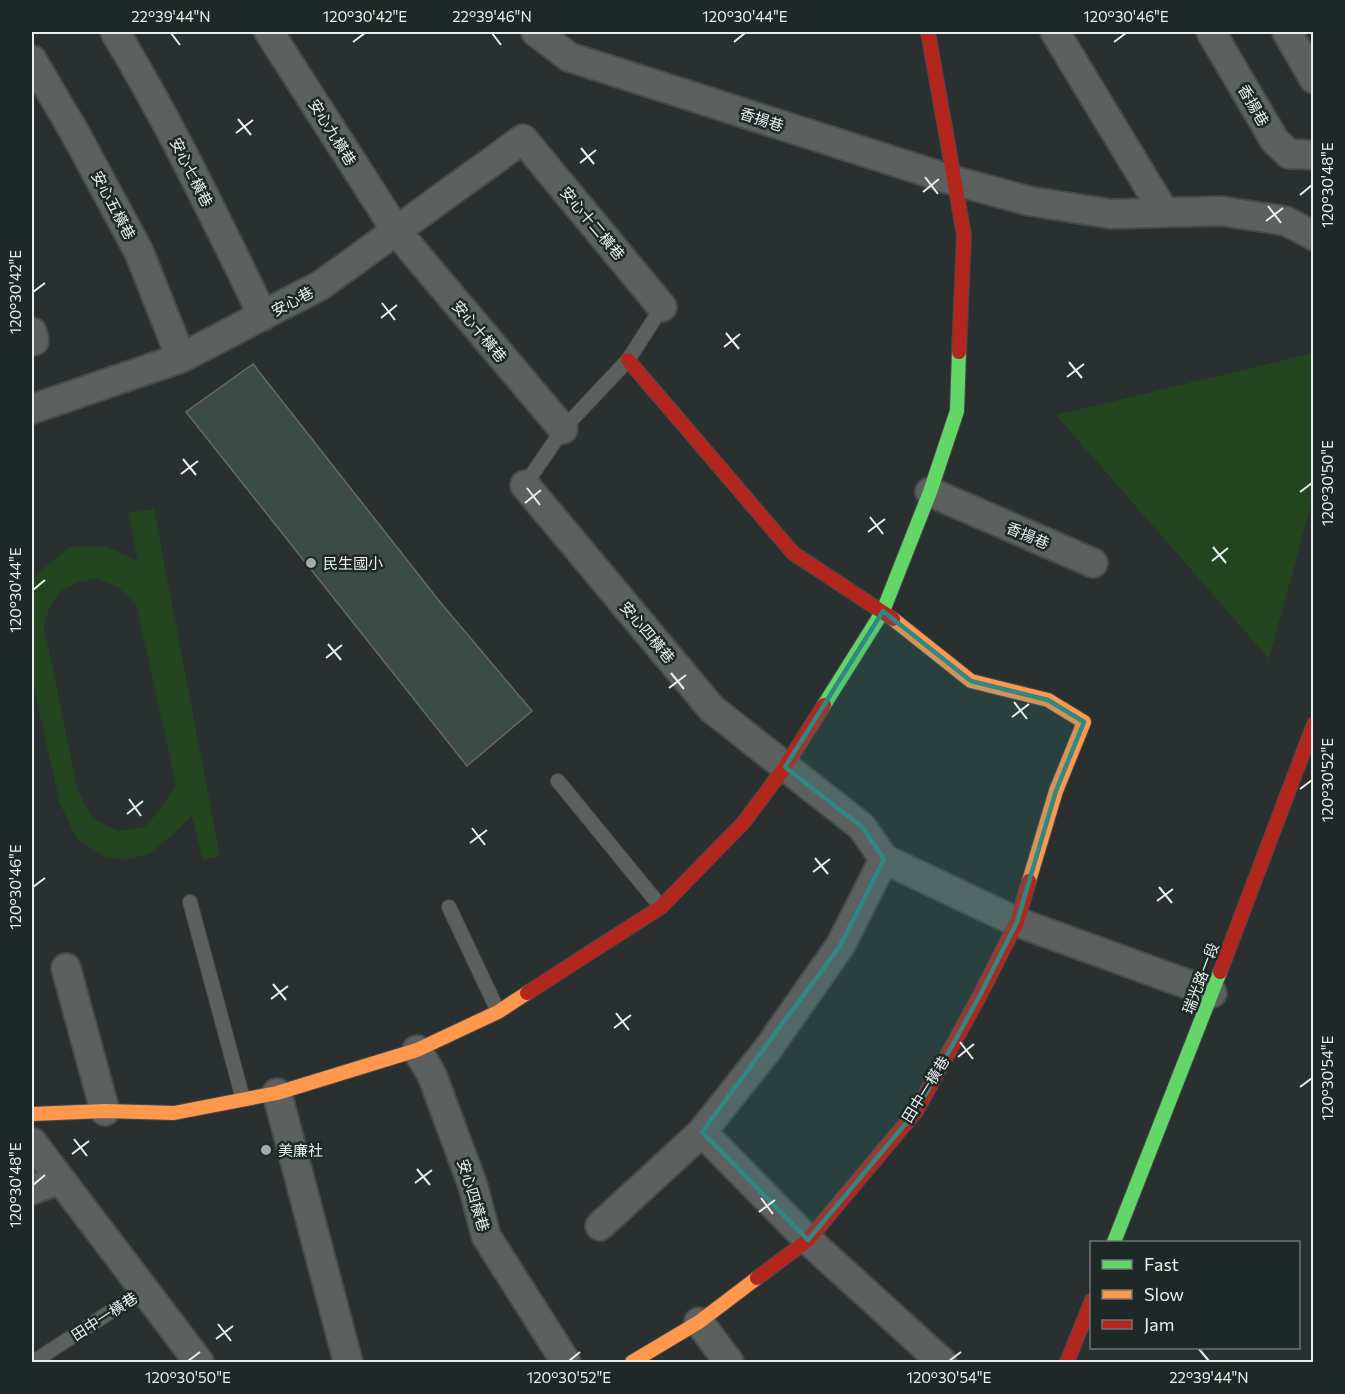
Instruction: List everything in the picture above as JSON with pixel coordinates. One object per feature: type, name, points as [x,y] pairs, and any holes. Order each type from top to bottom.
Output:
[{"type":"street","name":"安心七橫巷","points":[[115,32],[143,79],[204,194],[263,316]]},
{"type":"street","name":"安心九橫巷","points":[[269,32],[397,232]]},
{"type":"street","name":"香揚巷","points":[[536,32],[569,57],[955,181],[1029,201],[1111,214],[1221,210],[1286,221],[1314,236]]},
{"type":"street","points":[[32,1114],[105,1111],[174,1113],[277,1093],[417,1050],[498,1012],[661,907],[744,822],[785,767],[883,611],[930,492],[957,411],[964,235],[928,32]]},
{"type":"street","points":[[1055,32],[1164,212]]},
{"type":"street","name":"香揚巷","points":[[1211,32],[1275,141],[1289,154],[1314,155]]},
{"type":"street","points":[[1287,32],[1314,79]]},
{"type":"street","name":"安心五橫巷","points":[[32,60],[75,133],[139,252],[181,358]]},
{"type":"street","name":"安心巷","points":[[32,409],[181,358],[321,285],[524,139]]},
{"type":"street","name":"安心十二橫巷","points":[[524,139],[662,307]]},
{"type":"street","name":"安心十橫巷","points":[[397,232],[563,429]]},
{"type":"street","points":[[628,360],[793,553],[883,611]]},
{"type":"street","name":"安心四橫巷","points":[[525,485],[712,709],[785,767]]},
{"type":"street","name":"香揚巷","points":[[930,492],[1093,563]]},
{"type":"street","name":"田中一橫巷","points":[[632,1362],[699,1322],[808,1240],[916,1110],[979,997],[1017,922],[1056,791],[1084,722],[1048,699],[971,681],[883,611]]},
{"type":"street","name":"瑞光路一段","points":[[1114,1241],[1314,724]]},
{"type":"street","points":[[785,767],[862,827],[884,859],[1017,922],[1212,993]]},
{"type":"street","points":[[600,1226],[702,1132],[767,1050],[840,946],[884,859]]},
{"type":"street","points":[[66,968],[105,1111]]},
{"type":"street","name":"安心四橫巷","points":[[417,1050],[432,1075],[473,1186],[486,1236],[566,1362]]},
{"type":"street","points":[[277,1093],[348,1362]]},
{"type":"street","points":[[702,1132],[808,1240],[942,1362]]},
{"type":"street","points":[[32,1142],[199,1362]]},
{"type":"street","points":[[32,1190],[60,1179]]},
{"type":"street","points":[[1067,1362],[1090,1305]]},
{"type":"street","points":[[699,1322],[729,1362]]},
{"type":"lane","points":[[525,485],[563,429],[628,360],[662,307]]},
{"type":"lane","points":[[558,781],[661,907]]},
{"type":"lane","points":[[190,902],[243,1099]]},
{"type":"lane","points":[[450,907],[498,1012]]},
{"type":"lane","name":"田中一橫巷","points":[[33,1362],[144,1290]]},
{"type":"highlighted area","points":[[883,611],[971,681],[1048,700],[1084,722],[1056,791],[1017,922],[979,997],[917,1110],[808,1240],[702,1132],[840,946],[884,859],[862,827],[785,767]]},
{"type":"green space","points":[[1313,353],[1313,498],[1269,659],[1056,415]]},
{"type":"green space","points":[[154,509],[220,856],[203,860],[192,815],[149,854],[125,860],[103,856],[77,839],[60,804],[32,680],[32,578],[70,547],[105,546],[138,561],[128,513]],"holes":[[[97,578],[117,587],[136,604],[176,785],[158,812],[144,827],[118,831],[92,818],[78,791],[44,626],[51,605],[68,587]]]},
{"type":"building","points":[[253,364],[440,602],[532,711],[467,766],[186,412]]},
{"type":"traffic: fast","points":[[824,705],[883,611],[930,492],[957,411],[959,352]]},
{"type":"traffic: fast","points":[[1114,1241],[1220,972]]},
{"type":"traffic: slow","points":[[893,619],[971,681],[1048,700],[1084,722],[1056,791],[1029,881]]},
{"type":"traffic: slow","points":[[32,1114],[105,1111],[174,1113],[277,1093],[417,1050],[498,1012],[527,993]]},
{"type":"traffic: slow","points":[[632,1362],[699,1322],[757,1278]]},
{"type":"traffic: jam","points":[[928,32],[964,235],[959,352]]},
{"type":"traffic: jam","points":[[628,360],[793,553],[893,619]]},
{"type":"traffic: jam","points":[[527,993],[661,907],[744,822],[785,767],[824,705]]},
{"type":"traffic: jam","points":[[1220,972],[1314,724]]},
{"type":"traffic: jam","points":[[757,1278],[808,1240],[917,1110],[1017,922],[1029,881]]},
{"type":"traffic: jam","points":[[1067,1362],[1090,1305]]},
{"type":"place","name":"民生國小","points":[[311,563]]},
{"type":"place","name":"美廉社","points":[[266,1150]]}]
